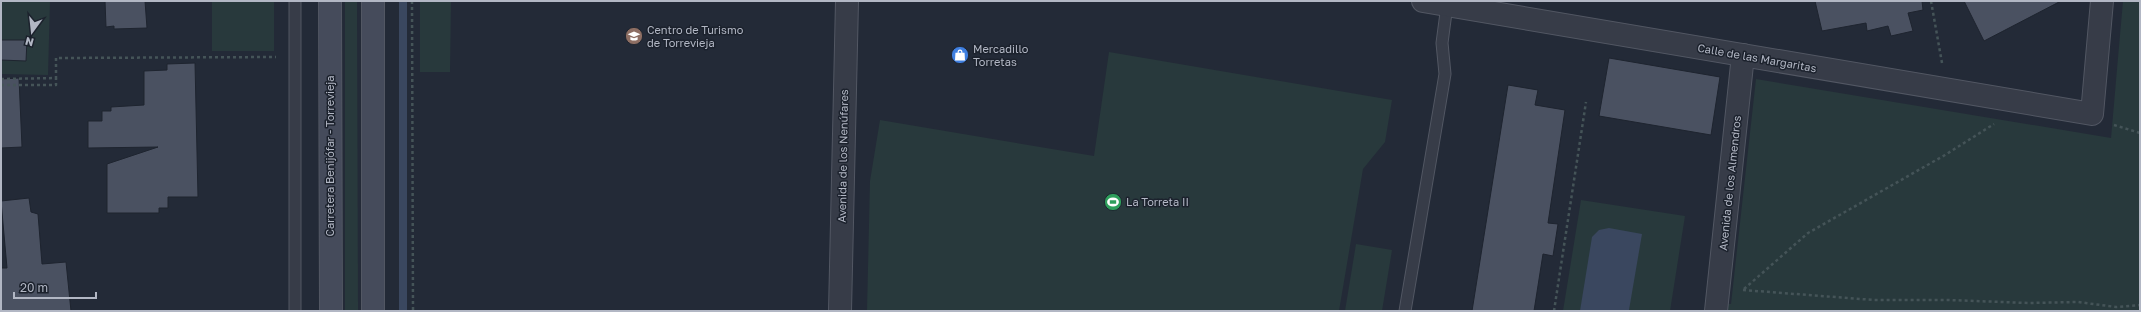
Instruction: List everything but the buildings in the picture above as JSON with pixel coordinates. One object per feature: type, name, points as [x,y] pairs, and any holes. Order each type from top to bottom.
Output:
[{"type":"main road","name":"Carretera Benijófar - Torrevieja","points":[[330,1],[331,311]]},
{"type":"main road","points":[[373,1],[373,311]]},
{"type":"street","name":"Avenida de los Nenúfares","points":[[840,311],[847,1]]},
{"type":"street","name":"Calle de las Margaritas","points":[[1423,1],[2092,114],[2102,1]]},
{"type":"street","name":"Avenida de los Almendros","points":[[1716,311],[1743,55]]},
{"type":"lane","points":[[295,1],[295,311]]},
{"type":"lane","points":[[1405,311],[1445,74],[1442,43],[1447,5]]},
{"type":"path","points":[[412,1],[413,311]]},
{"type":"path","points":[[1931,1],[1943,69]]},
{"type":"path","points":[[1,85],[56,84],[56,58],[278,57],[278,50]]},
{"type":"path","points":[[1,79],[56,78]]},
{"type":"path","points":[[1554,311],[1586,102]]},
{"type":"path","points":[[1998,121],[1945,155],[1808,233],[1742,290],[1874,300],[1950,300],[2028,303],[2078,302],[2116,306],[2140,305]]},
{"type":"path","points":[[2110,130],[2110,124],[2140,133]]},
{"type":"shaded area","points":[[1,1],[50,1],[48,75],[1,74]]},
{"type":"shaded area","points":[[212,1],[274,1],[274,51],[212,51]]},
{"type":"shaded area","points":[[345,1],[357,1],[358,311],[345,311]]},
{"type":"shaded area","points":[[420,1],[451,1],[450,72],[420,72]]},
{"type":"shaded area","points":[[2123,1],[2140,1],[2140,311],[1728,311],[1728,304],[1731,304],[1756,79],[2111,138]]},
{"type":"shaded area","name":"La Torreta II","points":[[1109,52],[1392,100],[1385,142],[1363,169],[1339,311],[867,311],[870,181],[880,120],[1094,156]]},
{"type":"shaded area","points":[[1581,200],[1685,216],[1670,311],[1563,311]]},
{"type":"shaded area","points":[[1356,244],[1392,250],[1382,311],[1345,311]]},
{"type":"water","points":[[1609,228],[1642,234],[1629,310],[1580,311],[1592,237],[1599,230]]},
{"type":"waterway","points":[[403,1],[403,311]]},
{"type":"place","name":"Centro de Turismo de Torrevieja","points":[[634,36]]},
{"type":"place","name":"Mercadillo Torretas","points":[[960,55]]},
{"type":"place","name":"La Torreta II","points":[[1113,202]]}]
